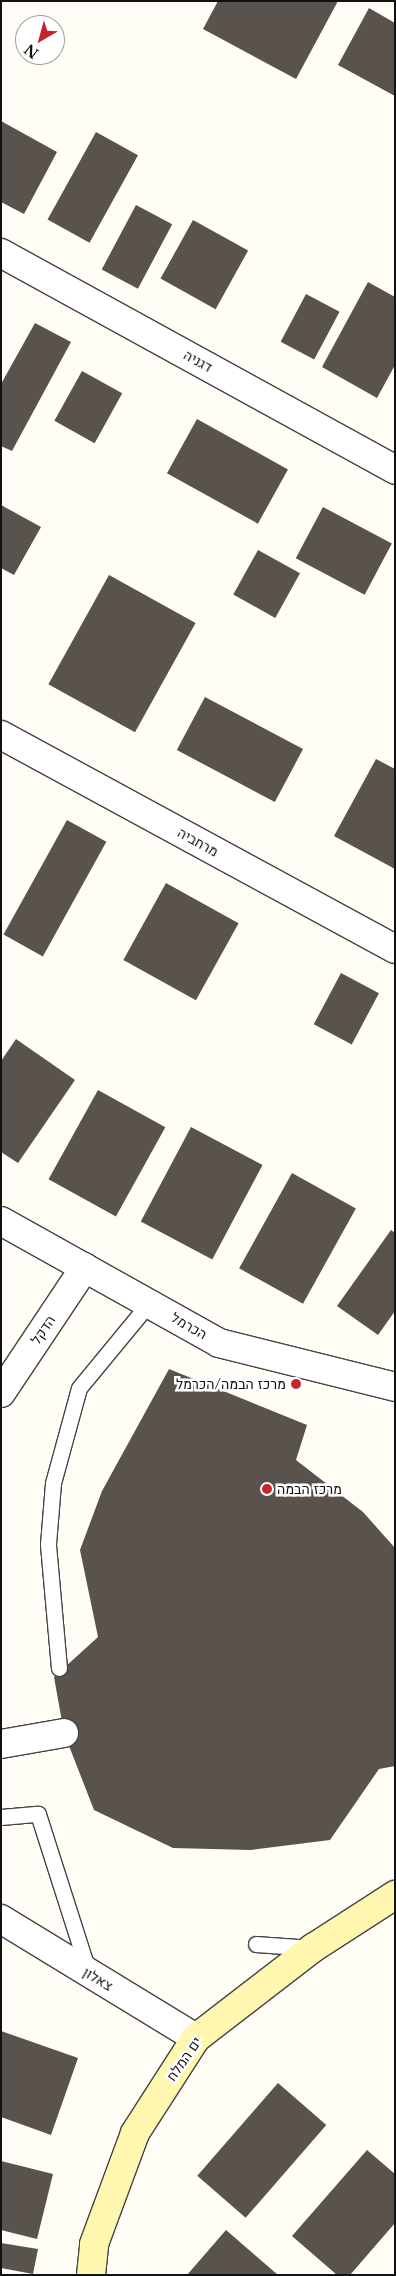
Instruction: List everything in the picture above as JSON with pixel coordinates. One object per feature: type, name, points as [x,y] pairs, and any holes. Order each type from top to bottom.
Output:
[{"type":"street","name":"דגניה","points":[[1,253],[395,470]]},
{"type":"street","name":"מרחביה","points":[[1,735],[395,949]]},
{"type":"street","name":"הכרמל","points":[[1,1221],[149,1302],[219,1343],[395,1387]]},
{"type":"street","name":"הדקל","points":[[1,1393],[85,1267]]},
{"type":"street","points":[[1,1744],[64,1733]]},
{"type":"street","name":"ים המלח","points":[[91,2275],[94,2244],[135,2133],[196,2038],[313,1948],[395,1895]]},
{"type":"street","name":"צאלון","points":[[1,1919],[89,1975],[196,2038]]},
{"type":"lane","points":[[59,1668],[48,1544],[53,1483],[79,1388],[149,1302]]},
{"type":"lane","points":[[1,1817],[38,1814],[89,1975]]},
{"type":"lane","points":[[256,1944],[313,1948]]},
{"type":"building","points":[[218,1],[338,1],[296,79],[203,29]]},
{"type":"building","points":[[369,8],[395,23],[395,96],[338,65]]},
{"type":"building","points":[[1,121],[57,152],[24,214],[1,202]]},
{"type":"building","points":[[96,132],[138,155],[90,243],[48,219]]},
{"type":"building","points":[[136,205],[172,224],[138,289],[102,269]]},
{"type":"building","points":[[193,220],[248,251],[216,309],[161,279]]},
{"type":"building","points":[[368,282],[395,297],[395,365],[377,398],[322,367]]},
{"type":"building","points":[[306,294],[340,312],[314,360],[281,342]]},
{"type":"building","points":[[35,323],[71,342],[12,451],[1,446],[1,384]]},
{"type":"building","points":[[82,371],[122,393],[95,443],[54,421]]},
{"type":"building","points":[[197,419],[288,469],[258,524],[167,473]]},
{"type":"building","points":[[1,505],[41,527],[14,575],[1,568]]},
{"type":"building","points":[[323,507],[392,544],[365,595],[296,558]]},
{"type":"building","points":[[258,550],[300,573],[275,618],[233,595]]},
{"type":"building","points":[[109,575],[196,623],[135,732],[48,684]]},
{"type":"building","points":[[205,697],[303,749],[275,802],[177,750]]},
{"type":"building","points":[[376,759],[395,769],[395,869],[334,836]]},
{"type":"building","points":[[67,820],[106,842],[43,956],[3,935]]},
{"type":"building","points":[[166,883],[239,923],[196,1000],[123,960]]},
{"type":"building","points":[[341,973],[379,993],[352,1044],[314,1024]]},
{"type":"building","points":[[16,1039],[75,1080],[18,1163],[1,1152],[1,1061]]},
{"type":"building","points":[[98,1090],[165,1127],[116,1217],[49,1179]]},
{"type":"building","points":[[191,1127],[263,1165],[212,1260],[141,1221]]},
{"type":"building","points":[[292,1173],[356,1208],[303,1304],[239,1268]]},
{"type":"building","points":[[391,1230],[395,1233],[395,1311],[378,1335],[337,1306]]},
{"type":"building","points":[[169,1369],[307,1425],[296,1460],[363,1512],[395,1548],[395,1766],[379,1769],[330,1840],[251,1850],[173,1848],[94,1810],[64,1733],[54,1677],[98,1637],[80,1550],[102,1491]]},
{"type":"building","points":[[1,2031],[78,2058],[51,2135],[1,2117]]},
{"type":"building","points":[[278,2083],[326,2125],[246,2218],[197,2176]]},
{"type":"building","points":[[367,2150],[395,2174],[395,2223],[350,2275],[337,2275],[292,2236]]},
{"type":"building","points":[[1,2161],[53,2174],[37,2239],[1,2230]]},
{"type":"building","points":[[226,2230],[278,2275],[187,2275]]},
{"type":"building","points":[[1,2243],[38,2249],[33,2274],[1,2268]]},
{"type":"place","name":"מרכז הבמה/הכרמל","points":[[296,1384]]},
{"type":"place","name":"מרכז הבמה","points":[[267,1489]]}]
